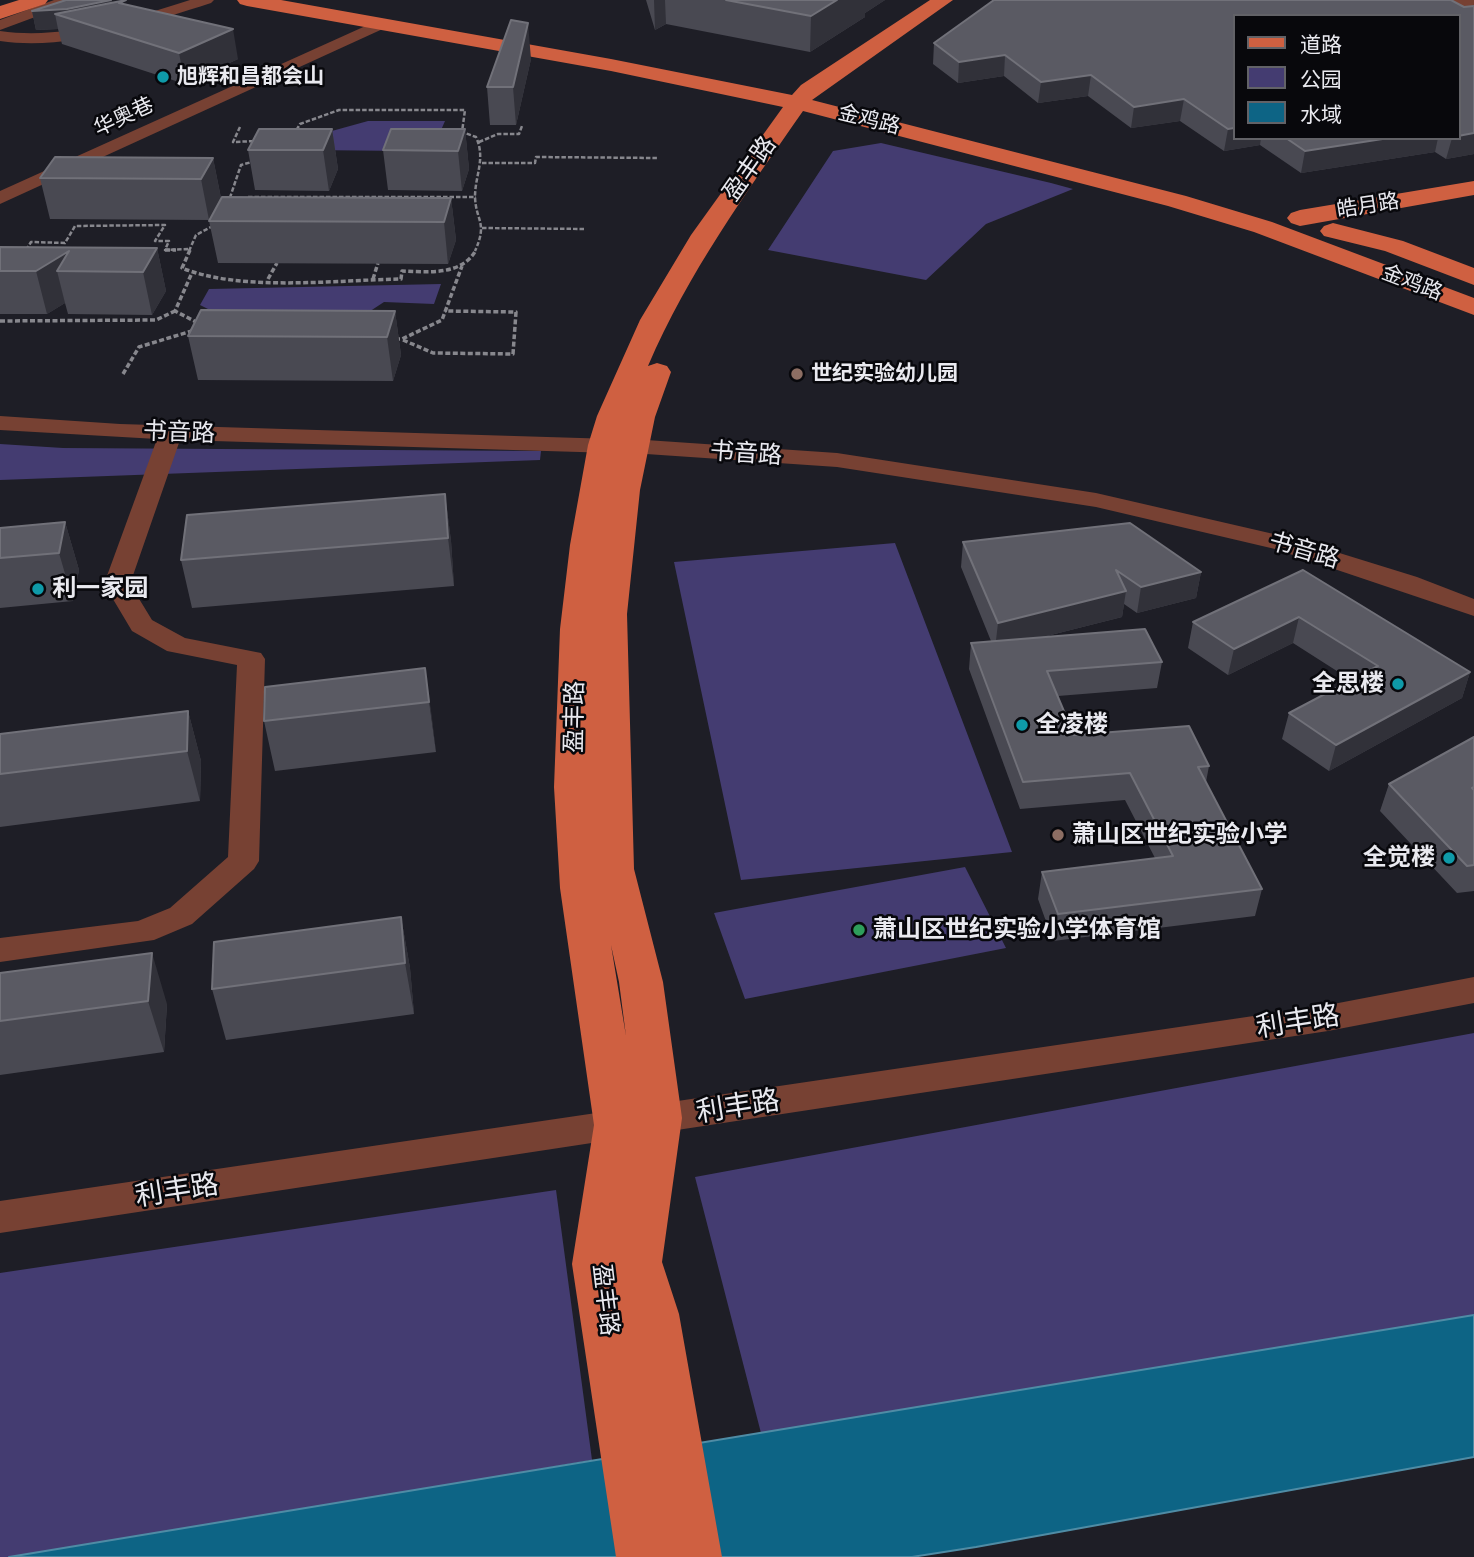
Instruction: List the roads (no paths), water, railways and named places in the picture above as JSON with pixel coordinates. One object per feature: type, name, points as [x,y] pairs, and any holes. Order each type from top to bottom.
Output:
[{"type":"main road","points":[[0,13],[38,0]]},
{"type":"main road","name":"金鸡路","points":[[247,0],[816,99],[1126,170],[1353,237],[1394,246],[1474,276]]},
{"type":"main road","name":"金鸡路","points":[[334,0],[712,69],[1264,227],[1474,307]]},
{"type":"main road","name":"盈丰路","points":[[645,1557],[597,1264],[617,1125],[581,888],[573,787],[577,629],[586,545],[619,446],[640,417],[677,320],[725,237],[816,99],[943,0]]},
{"type":"main road","name":"盈丰路","points":[[816,99],[967,0]]},
{"type":"main road","name":"皓月路","points":[[1264,227],[1290,219],[1474,188]]},
{"type":"main road","name":"皓月路","points":[[1314,247],[1407,227]]},
{"type":"main road","name":"盈丰路","points":[[619,446],[624,490],[610,614],[614,869],[641,982],[659,1118],[638,1262],[653,1314],[693,1557]]},
{"type":"street","points":[[0,25],[68,0]]},
{"type":"street","points":[[0,36],[16,41],[39,40],[158,15],[206,0]]},
{"type":"street","points":[[1458,0],[1474,5]]},
{"type":"street","name":"华奥巷","points":[[0,198],[381,24]]},
{"type":"street","name":"书音路","points":[[0,423],[171,432],[619,446],[837,460],[1096,500],[1282,543],[1408,583],[1474,608]]},
{"type":"street","points":[[0,950],[142,932],[181,916],[243,861],[251,659],[177,645],[142,625],[117,584],[171,432]]},
{"type":"street","name":"利丰路","points":[[0,1217],[1328,1018],[1474,989]]},
{"type":"water","points":[[1474,1315],[1474,1457],[976,1547],[912,1557],[9,1557]]},
{"type":"place","name":"旭辉和昌都会山","points":[[163,77]]},
{"type":"place","name":"世纪实验幼儿园","points":[[797,374]]},
{"type":"place","name":"利一家园","points":[[38,589]]},
{"type":"place","name":"全思楼","points":[[1398,684]]},
{"type":"place","name":"全凌楼","points":[[1022,725]]},
{"type":"place","name":"萧山区世纪实验小学","points":[[1058,835]]},
{"type":"place","name":"全觉楼","points":[[1449,858]]},
{"type":"place","name":"萧山区世纪实验小学体育馆","points":[[859,930]]}]
